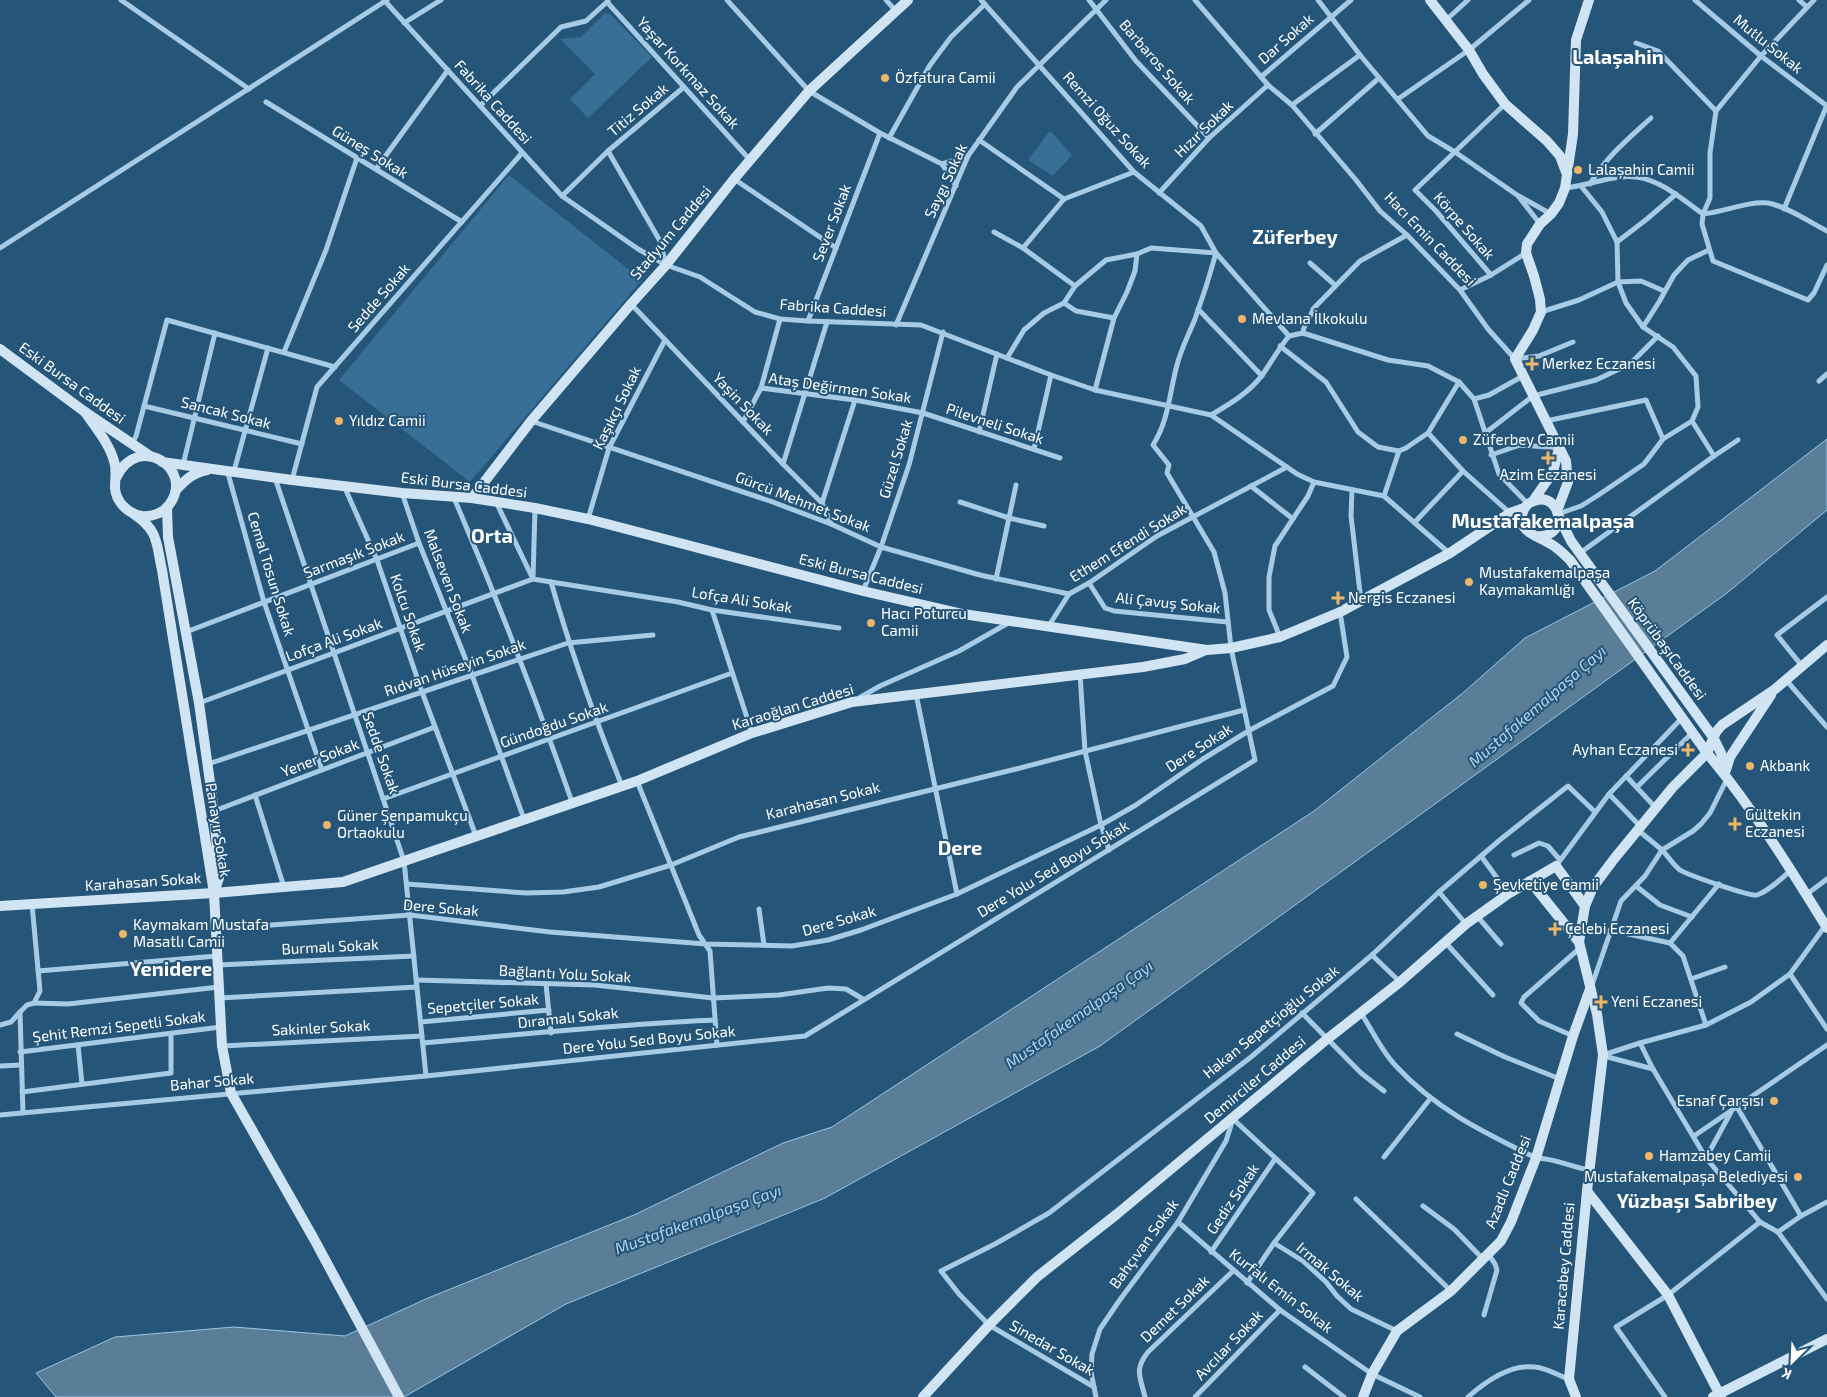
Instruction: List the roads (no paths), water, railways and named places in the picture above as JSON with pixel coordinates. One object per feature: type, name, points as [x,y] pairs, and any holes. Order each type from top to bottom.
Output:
[{"type":"street","points":[[121,0],[249,88]]},
{"type":"street","points":[[0,248],[386,0]]},
{"type":"street","name":"Fabrika Caddesi","points":[[386,0],[404,23],[481,105],[562,196],[638,249],[666,266],[700,277],[755,312],[780,319],[896,325],[921,324],[1051,375],[1095,390],[1211,414]]},
{"type":"street","points":[[404,23],[441,0]]},
{"type":"street","points":[[727,0],[809,91],[888,138],[942,164],[956,186]]},
{"type":"street","points":[[886,0],[896,11]]},
{"type":"street","name":"Stadyum Caddesi","points":[[472,498],[531,422],[631,304],[666,266],[734,179],[809,91],[908,0]]},
{"type":"street","name":"Barbaros Sokak","points":[[1089,0],[1136,61],[1209,138]]},
{"type":"street","name":"Saygı Sokak","points":[[896,325],[968,156],[1017,87],[1106,0]]},
{"type":"street","name":"Hacı Emin Caddesi","points":[[1195,0],[1268,85],[1292,105],[1380,211],[1407,235],[1460,290],[1488,329],[1515,359],[1566,461],[1568,482],[1558,514]]},
{"type":"street","points":[[1318,0],[1379,78],[1428,136],[1455,152],[1517,195],[1551,214]]},
{"type":"street","name":"Dar Sokak","points":[[1261,77],[1351,0]]},
{"type":"street","points":[[1430,0],[1469,50],[1483,74],[1505,104],[1547,141],[1560,156],[1567,175]]},
{"type":"street","points":[[1446,20],[1468,0]]},
{"type":"street","points":[[1398,99],[1469,50],[1530,0]]},
{"type":"street","points":[[1515,359],[1533,330],[1541,312],[1540,299],[1526,253],[1527,244],[1540,224],[1551,214],[1559,202],[1564,188],[1572,134],[1576,40],[1590,0]]},
{"type":"street","name":"Mutlu Sokak","points":[[1695,0],[1761,56],[1827,106]]},
{"type":"street","points":[[1799,0],[1807,7]]},
{"type":"street","points":[[1814,0],[1761,56],[1716,111],[1710,153],[1710,198],[1703,214],[1702,224],[1713,261],[1808,300],[1814,293],[1827,265]]},
{"type":"street","points":[[481,105],[561,27],[586,21],[608,1]]},
{"type":"street","name":"Yaşar Korkmaz Sokak","points":[[608,1],[750,160]]},
{"type":"street","points":[[888,138],[930,64],[951,37],[983,2]]},
{"type":"street","name":"Remzi Oğuz Sokak","points":[[983,2],[1134,172],[1201,226],[1216,253],[1290,336]]},
{"type":"street","points":[[1636,43],[1658,51],[1716,111]]},
{"type":"street","points":[[1292,105],[1360,54]]},
{"type":"street","points":[[376,170],[448,70]]},
{"type":"street","points":[[1315,134],[1379,78]]},
{"type":"street","name":"Hızır Sokak","points":[[1159,193],[1209,138],[1268,85]]},
{"type":"street","name":"Titiz Sokak","points":[[562,196],[608,151],[684,87]]},
{"type":"street","name":"Güneş Sokak","points":[[266,102],[462,222]]},
{"type":"street","points":[[1455,152],[1505,104]]},
{"type":"street","points":[[1784,209],[1827,106]]},
{"type":"street","points":[[1590,184],[1600,166],[1651,118]]},
{"type":"street","name":"Sever Sokak","points":[[808,321],[880,133]]},
{"type":"street","points":[[979,140],[1064,198]]},
{"type":"street","name":"Titiz Sokak","points":[[608,151],[660,241],[666,266]]},
{"type":"street","name":"Sedde Sokak","points":[[292,480],[317,387],[522,152]]},
{"type":"street","name":"Körpe Sokak","points":[[1455,152],[1415,190],[1436,211],[1490,276]]},
{"type":"street","points":[[942,164],[968,156]]},
{"type":"street","points":[[284,352],[326,250],[357,158]]},
{"type":"street","points":[[1023,248],[1064,198],[1134,172]]},
{"type":"street","points":[[1564,188],[1623,177],[1650,180],[1676,194],[1703,214],[1768,203],[1827,231]]},
{"type":"street","points":[[734,179],[836,248]]},
{"type":"street","points":[[1558,514],[1581,506],[1644,464],[1663,439],[1692,421],[1698,407],[1696,376],[1673,347],[1643,327],[1626,303],[1618,282],[1617,242],[1602,212],[1581,186]]},
{"type":"street","points":[[1617,242],[1648,219],[1676,194]]},
{"type":"street","points":[[1517,195],[1540,224]]},
{"type":"street","points":[[994,232],[1023,248],[1076,286]]},
{"type":"street","points":[[1303,333],[1303,327],[1311,316],[1313,309],[1360,261],[1407,235]]},
{"type":"street","points":[[1007,358],[1024,330],[1044,313],[1064,303],[1076,286],[1106,260],[1137,254],[1151,248],[1216,253],[1198,309],[1177,364],[1167,405],[1168,414],[1160,434],[1153,445],[1169,465],[1167,473],[1214,552],[1225,593],[1231,648],[1250,730]]},
{"type":"street","points":[[1643,327],[1674,275],[1688,260],[1709,250]]},
{"type":"street","points":[[1460,290],[1490,276],[1526,253]]},
{"type":"street","points":[[1095,390],[1114,318],[1135,270],[1137,254]]},
{"type":"street","points":[[1310,263],[1335,286]]},
{"type":"street","points":[[1541,312],[1580,300],[1618,282],[1641,281],[1664,291]]},
{"type":"street","points":[[1064,303],[1076,311],[1114,318]]},
{"type":"street","name":"Yaşin Sokak","points":[[631,304],[822,503],[831,524]]},
{"type":"street","points":[[1198,309],[1262,376]]},
{"type":"street","points":[[761,388],[780,319]]},
{"type":"street","points":[[132,444],[136,436],[167,320],[335,366]]},
{"type":"street","points":[[783,464],[827,322]]},
{"type":"street","name":"Güzel Sokak","points":[[863,591],[882,547],[909,465],[943,332]]},
{"type":"street","points":[[182,465],[215,333]]},
{"type":"street","points":[[1450,553],[1384,496],[1314,482],[1287,467],[1211,414],[1237,400],[1262,376],[1280,346],[1290,336],[1303,333],[1388,360],[1428,366],[1459,382],[1474,399],[1498,474],[1529,504]]},
{"type":"street","points":[[1484,434],[1533,396],[1596,380],[1630,364],[1658,336]]},
{"type":"street","name":"Kaşıkçı Sokak","points":[[588,519],[609,448],[665,340]]},
{"type":"street","points":[[1515,359],[1538,356],[1573,342]]},
{"type":"street","points":[[1280,346],[1326,382],[1358,432],[1378,447],[1399,451],[1428,433],[1459,382]]},
{"type":"street","points":[[230,471],[245,431],[268,348]]},
{"type":"street","name":"Eski Bursa Caddesi","points":[[0,349],[85,412],[152,457]]},
{"type":"street","points":[[979,432],[997,354]]},
{"type":"street","points":[[1819,381],[1827,374]]},
{"type":"street","points":[[1034,449],[1051,375]]},
{"type":"street","points":[[1474,399],[1489,395],[1523,376]]},
{"type":"street","name":"Ataş Değirmen Sokak","points":[[743,422],[761,388],[855,400],[923,413]]},
{"type":"street","points":[[822,503],[855,400]]},
{"type":"street","points":[[1545,422],[1646,400],[1663,439]]},
{"type":"street","name":"Sancak Sokak","points":[[144,406],[302,444]]},
{"type":"street","points":[[85,412],[108,446],[114,460],[115,488],[118,498],[123,507],[134,514],[150,516],[159,513],[167,507],[173,499],[176,490],[186,478],[196,472],[216,469]]},
{"type":"street","name":"Pilevneli Sokak","points":[[923,413],[1060,458]]},
{"type":"street","points":[[1692,421],[1714,456]]},
{"type":"street","name":"Gürcü Mehmet Sokak","points":[[531,422],[770,501],[831,524],[882,547],[996,579],[1069,594]]},
{"type":"street","points":[[1428,433],[1463,471],[1510,513]]},
{"type":"street","points":[[1579,553],[1738,440]]},
{"type":"street","points":[[1491,455],[1520,445],[1559,448],[1553,472],[1529,504],[1521,519],[1525,530],[1535,536],[1547,536],[1556,528],[1558,514],[1550,502],[1539,500],[1529,504]]},
{"type":"street","points":[[1384,496],[1399,451]]},
{"type":"street","points":[[116,478],[120,469],[128,461],[137,457],[152,457],[162,462],[172,471],[176,490]]},
{"type":"street","name":"Eski Bursa Caddesi","points":[[162,462],[292,480],[472,498],[535,508],[588,519],[863,591],[963,614],[1207,650],[1231,648],[1280,637],[1340,612],[1450,553],[1510,513],[1529,504]]},
{"type":"street","name":"Ethem Efendi Sokak","points":[[1048,627],[1069,594],[1089,583],[1157,536],[1287,467]]},
{"type":"street","name":"Cemal Tosun Sokak","points":[[230,471],[264,602],[322,770]]},
{"type":"street","points":[[1415,522],[1463,471]]},
{"type":"street","name":"Sedde Sokak","points":[[275,478],[404,861],[408,884],[426,1076]]},
{"type":"street","points":[[1280,637],[1269,610],[1269,577],[1275,546],[1308,496],[1314,482]]},
{"type":"street","name":"Kolcu Sokak","points":[[343,485],[376,560],[422,692],[476,836]]},
{"type":"street","points":[[996,579],[1016,485]]},
{"type":"street","points":[[1251,486],[1293,520]]},
{"type":"street","points":[[1352,490],[1351,516],[1361,601]]},
{"type":"street","name":"Malseven Sokak","points":[[402,492],[419,543],[472,675],[524,819]]},
{"type":"street","points":[[454,497],[494,593],[572,802]]},
{"type":"street","points":[[496,502],[533,579]]},
{"type":"street","points":[[960,502],[1009,518],[1044,526]]},
{"type":"street","name":"Panayır Sokak","points":[[167,507],[168,537],[199,703],[214,811],[219,878],[214,893]]},
{"type":"street","points":[[533,579],[535,508]]},
{"type":"street","name":"Panayır Sokak","points":[[134,514],[150,526],[156,543],[214,893]]},
{"type":"street","name":"KöprübaşıCaddesi","points":[[1558,514],[1565,531],[1579,553],[1713,738],[1721,753],[1726,777]]},
{"type":"street","name":"KöprübaşıCaddesi","points":[[1535,536],[1550,544],[1570,560],[1791,870],[1826,927]]},
{"type":"street","name":"Sarmaşık Sokak","points":[[185,632],[419,543]]},
{"type":"street","name":"Lofça Ali Sokak","points":[[199,703],[533,579],[678,602],[712,610],[839,628]]},
{"type":"street","points":[[551,582],[568,643],[596,723],[622,786]]},
{"type":"street","name":"Ali Çavuş Sokak","points":[[1089,583],[1105,608],[1114,611],[1227,622]]},
{"type":"street","points":[[1802,666],[1777,635],[1827,597]]},
{"type":"street","points":[[712,610],[752,733]]},
{"type":"street","name":"Dere Sokak","points":[[216,929],[410,915],[550,932],[706,944],[792,946],[828,940],[861,930],[957,894],[1101,825],[1136,805],[1202,759],[1250,730],[1333,686],[1347,657],[1340,612]]},
{"type":"street","points":[[852,702],[880,686],[959,651],[1011,621]]},
{"type":"street","name":"Rıdvan Hüseyin Sokak","points":[[208,764],[568,643],[653,635]]},
{"type":"street","points":[[1573,1036],[1539,1021],[1521,1003],[1580,945],[1585,906],[1593,887],[1673,787],[1707,752],[1713,738],[1722,725],[1774,690],[1827,645]]},
{"type":"street","name":"Karaoğlan Caddesi","points":[[404,861],[637,781],[752,733],[852,702],[1142,667],[1176,660],[1207,650]]},
{"type":"street","name":"Gündoğdu Sokak","points":[[383,799],[732,673]]},
{"type":"street","points":[[1080,674],[1085,751],[1101,825],[1109,850]]},
{"type":"street","points":[[1786,680],[1827,727]]},
{"type":"street","points":[[1590,989],[1621,901],[1636,886],[1662,850],[1693,831],[1710,813],[1726,777],[1730,756],[1774,690]]},
{"type":"street","points":[[916,694],[957,894]]},
{"type":"street","name":"Karahasan Sokak","points":[[408,884],[526,893],[563,892],[599,887],[671,865],[739,837],[1244,710]]},
{"type":"street","name":"Demirciler Caddesi","points":[[923,1397],[989,1325],[1037,1277],[1233,1119],[1326,1040],[1400,982],[1466,924],[1508,894],[1558,863],[1609,794],[1682,718]]},
{"type":"street","name":"Yener Sokak","points":[[214,811],[435,726]]},
{"type":"street","name":"Dere Yolu Sed Boyu Sokak","points":[[426,1076],[805,1036],[863,998],[1256,760],[1250,730]]},
{"type":"street","points":[[1637,787],[1693,732]]},
{"type":"street","points":[[1707,752],[1721,753],[1738,743]]},
{"type":"street","points":[[1626,776],[1656,808]]},
{"type":"street","points":[[637,781],[700,935],[710,951],[717,1045]]},
{"type":"street","name":"Hakan Sepetçioğlu Sokak","points":[[941,1271],[995,1244],[1049,1213],[1251,1057],[1372,955],[1439,892],[1481,856],[1568,786],[1595,812]]},
{"type":"street","points":[[1609,794],[1680,870],[1695,877],[1750,896],[1756,896],[1777,883],[1791,870]]},
{"type":"street","points":[[255,796],[284,887]]},
{"type":"street","points":[[1514,855],[1539,843],[1548,846],[1585,906]]},
{"type":"street","points":[[1481,856],[1508,894]]},
{"type":"street","name":"Karahasan Sokak","points":[[0,906],[214,893],[343,882],[404,861]]},
{"type":"street","points":[[1807,894],[1827,880]]},
{"type":"street","points":[[1530,881],[1580,945]]},
{"type":"street","points":[[1670,942],[1719,884]]},
{"type":"street","points":[[1636,886],[1660,905],[1692,917]]},
{"type":"street","points":[[1439,892],[1466,924]]},
{"type":"street","points":[[214,893],[222,1046],[231,1093],[314,1239],[399,1397]]},
{"type":"street","points":[[32,904],[40,991],[34,1003]]},
{"type":"street","points":[[759,909],[764,945]]},
{"type":"street","points":[[1477,916],[1501,944]]},
{"type":"street","points":[[1603,1056],[1640,1043],[1706,1025],[1751,1002],[1790,974],[1826,927]]},
{"type":"street","points":[[1610,930],[1670,942],[1683,956],[1706,1025]]},
{"type":"street","points":[[1445,942],[1494,995]]},
{"type":"street","name":"Karacabey Caddesi","points":[[1576,1397],[1569,1379],[1589,1170],[1603,1056],[1597,1014],[1580,945]]},
{"type":"street","points":[[1372,955],[1400,982]]},
{"type":"street","name":"Burmalı Sokak","points":[[38,971],[217,960],[414,956]]},
{"type":"street","points":[[1691,979],[1725,967]]},
{"type":"street","points":[[1790,974],[1827,1029]]},
{"type":"street","name":"Bağlantı Yolu Sokak","points":[[416,980],[595,985],[713,998]]},
{"type":"street","points":[[546,984],[551,1033]]},
{"type":"street","points":[[0,1025],[11,1022],[26,1005],[34,1003],[68,1004],[219,987]]},
{"type":"street","points":[[219,998],[417,987]]},
{"type":"street","points":[[713,998],[779,995],[828,988],[846,989],[863,998]]},
{"type":"street","name":"Azadlı Caddesi","points":[[1363,1397],[1372,1374],[1397,1331],[1450,1291],[1486,1257],[1500,1241],[1511,1222],[1536,1158],[1573,1036],[1590,989]]},
{"type":"street","name":"Sepetçiler Sokak","points":[[420,1022],[549,1010]]},
{"type":"street","points":[[20,1012],[23,1113]]},
{"type":"street","points":[[1302,1013],[1326,1040],[1361,1073],[1384,1091]]},
{"type":"street","points":[[1361,1013],[1394,1064],[1430,1099],[1471,1126],[1536,1158],[1544,1158],[1567,1166],[1589,1170]]},
{"type":"street","name":"Dıramalı Sokak","points":[[423,1043],[551,1033],[644,1023],[715,1020]]},
{"type":"street","name":"Şehit Remzi Sepetli Sokak","points":[[20,1052],[221,1027]]},
{"type":"street","name":"Bahar Sokak","points":[[22,1092],[171,1072],[171,1034]]},
{"type":"street","points":[[1457,1034],[1505,1057],[1561,1079]]},
{"type":"street","name":"Sakinler Sokak","points":[[222,1046],[422,1036]]},
{"type":"street","points":[[1640,1043],[1653,1070],[1706,1158],[1760,1222],[1778,1232],[1827,1299]]},
{"type":"street","points":[[1694,1136],[1827,1044]]},
{"type":"street","points":[[78,1045],[82,1084]]},
{"type":"street","points":[[1603,1056],[1653,1070]]},
{"type":"street","name":"Şehit Remzi Sepetli Sokak","points":[[0,1066],[21,1065]]},
{"type":"street","name":"Bahar Sokak","points":[[0,1115],[426,1076]]},
{"type":"street","points":[[1384,1156],[1430,1099]]},
{"type":"street","points":[[1737,1107],[1801,1216]]},
{"type":"street","points":[[1706,1158],[1731,1110]]},
{"type":"street","points":[[1233,1119],[1313,1193],[1274,1243],[1247,1283]]},
{"type":"street","name":"Bahçıvan Sokak","points":[[1094,1386],[1091,1372],[1092,1354],[1100,1329],[1178,1222],[1226,1140],[1233,1119]]},
{"type":"street","name":"Gediz Sokak","points":[[1211,1252],[1275,1159]]},
{"type":"street","points":[[1587,1191],[1668,1295],[1717,1396],[1827,1339]]},
{"type":"street","points":[[1356,1199],[1450,1291]]},
{"type":"street","points":[[1778,1232],[1801,1216],[1827,1202]]},
{"type":"street","points":[[1423,1206],[1454,1229],[1495,1264],[1497,1270],[1484,1315]]},
{"type":"street","name":"Kurfalı Emin Sokak","points":[[1178,1222],[1280,1310],[1372,1374],[1420,1397]]},
{"type":"street","points":[[1665,1397],[1616,1328],[1668,1295],[1760,1222]]},
{"type":"street","name":"Irmak Sokak","points":[[1274,1243],[1303,1261],[1351,1309],[1397,1331]]},
{"type":"street","name":"Sinedar Sokak","points":[[941,1271],[959,1294],[989,1325],[1094,1386],[1096,1397]]},
{"type":"street","name":"Demet Sokak","points":[[1145,1397],[1139,1370],[1140,1362],[1148,1352],[1233,1271]]},
{"type":"street","name":"Avcılar Sokak","points":[[1199,1396],[1280,1310]]},
{"type":"street","points":[[1468,1397],[1483,1384],[1522,1367],[1536,1366],[1569,1379]]},
{"type":"street","points":[[1305,1367],[1344,1397]]},
{"type":"water","name":"Mustafakemalpaşa Çayı","points":[[1827,439],[1827,510],[1727,593],[1100,1046],[825,1198],[566,1304],[404,1397],[56,1397],[36,1373],[115,1337],[234,1327],[345,1336],[428,1298],[634,1215],[783,1143],[832,1127],[1314,811],[1464,692],[1525,638],[1655,571]]},
{"type":"place","name":"Özfatura Camii","points":[[885,78]]},
{"type":"place","name":"Lalaşahin Camii","points":[[1578,170]]},
{"type":"place","name":"Mevlana İlkokulu","points":[[1242,319]]},
{"type":"place","name":"Merkez Eczanesi","points":[[1532,364]]},
{"type":"place","name":"Yıldız Camii","points":[[339,421]]},
{"type":"place","name":"Züferbey Camii","points":[[1463,440]]},
{"type":"place","name":"Azim Eczanesi","points":[[1548,458]]},
{"type":"place","name":"Mustafakemalpaşa Kaymakamlığı","points":[[1469,582]]},
{"type":"place","name":"Nergis Eczanesi","points":[[1338,598]]},
{"type":"place","name":"Hacı Poturcu Camii","points":[[871,623]]},
{"type":"place","name":"Ayhan Eczanesi","points":[[1688,750]]},
{"type":"place","name":"Akbank","points":[[1750,766]]},
{"type":"place","name":"Gültekin Eczanesi","points":[[1735,824]]},
{"type":"place","name":"Güner Şenpamukçu Ortaokulu","points":[[327,825]]},
{"type":"place","name":"Şevketiye Camii","points":[[1483,885]]},
{"type":"place","name":"Çelebi Eczanesi","points":[[1555,929]]},
{"type":"place","name":"Kaymakam Mustafa Masatlı Camii","points":[[123,934]]},
{"type":"place","name":"Yeni Eczanesi","points":[[1601,1002]]},
{"type":"place","name":"Esnaf Çarşısı","points":[[1774,1101]]},
{"type":"place","name":"Hamzabey Camii","points":[[1649,1156]]},
{"type":"place","name":"Mustafakemalpaşa Belediyesi","points":[[1798,1177]]},
{"type":"district","name":"Lalaşahin","points":[[1618,57]]},
{"type":"district","name":"Züferbey","points":[[1295,237]]},
{"type":"district","name":"Mustafakemalpaşa","points":[[1543,521]]},
{"type":"district","name":"Orta","points":[[492,536]]},
{"type":"district","name":"Dere","points":[[960,848]]},
{"type":"district","name":"Yenidere","points":[[171,969]]},
{"type":"district","name":"Yüzbaşı Sabribey","points":[[1697,1201]]}]
